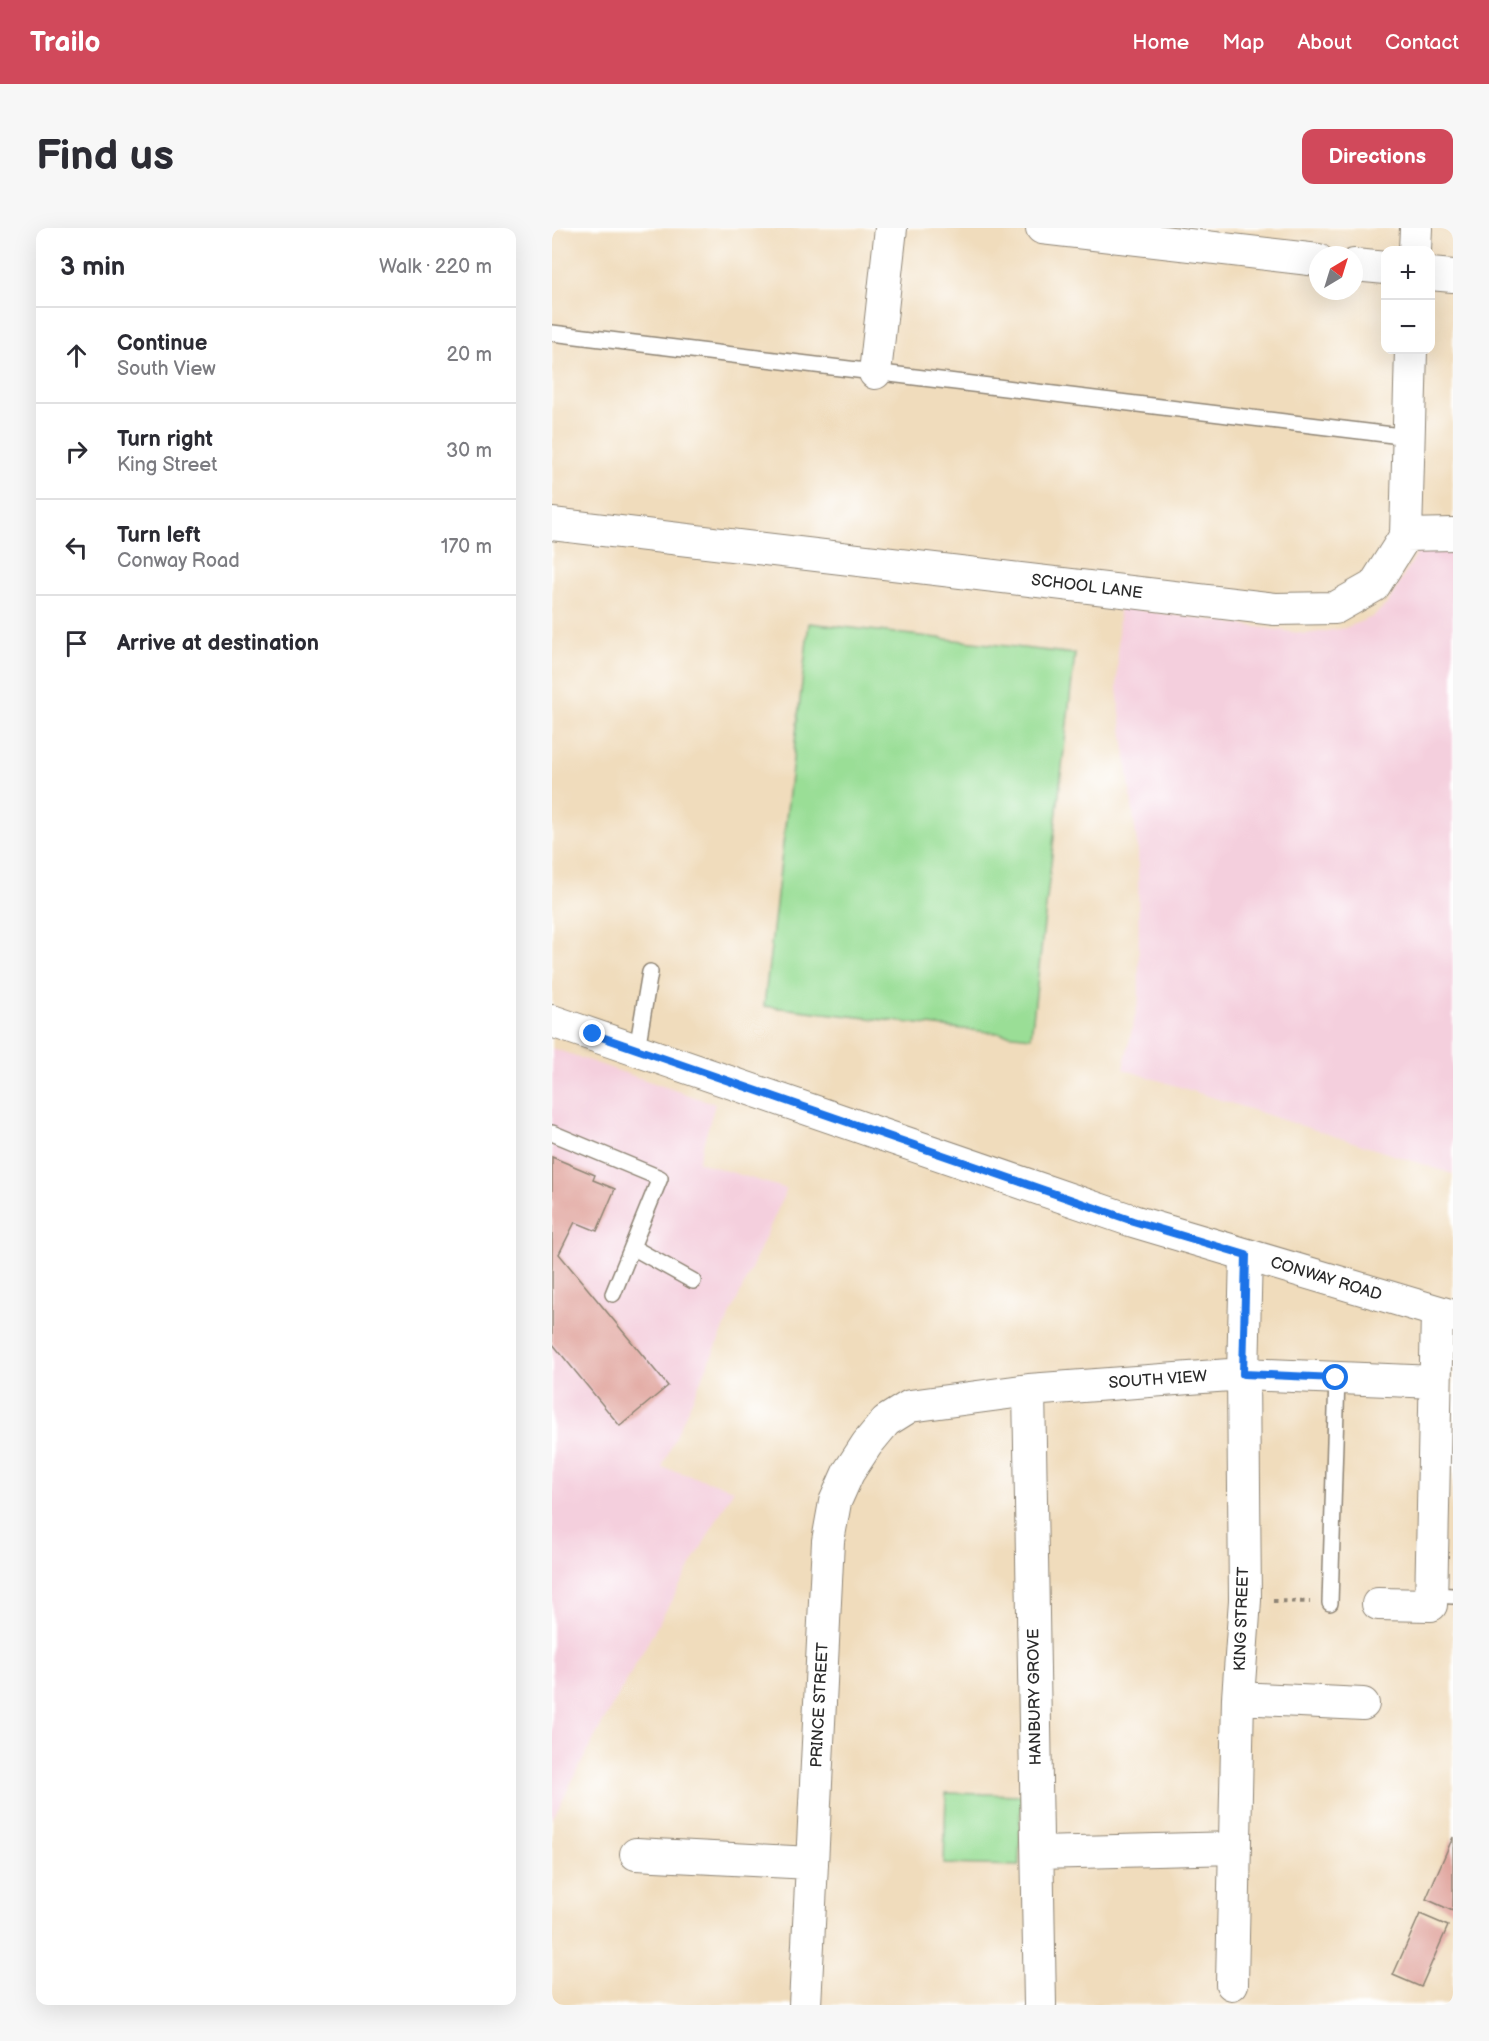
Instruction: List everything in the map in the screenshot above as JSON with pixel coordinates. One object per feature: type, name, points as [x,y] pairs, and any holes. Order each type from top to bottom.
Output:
[{"type":"street","points":[[875,373],[891,228]]},
{"type":"street","points":[[1042,228],[1217,238],[1309,258]]},
{"type":"street","points":[[1415,246],[1416,228]]},
{"type":"street","points":[[1363,266],[1381,268]]},
{"type":"street","points":[[1435,274],[1453,276]]},
{"type":"street","points":[[1411,354],[1406,535],[1453,534]]},
{"type":"street","name":"SCHOOL LANE","points":[[552,524],[1275,609],[1335,608],[1374,585],[1406,535]]},
{"type":"street","name":"CONWAY ROAD","points":[[552,1021],[1133,1221],[1445,1314]]},
{"type":"street","name":"KING STREET","points":[[1232,1984],[1238,1698],[1245,1600],[1243,1374],[1246,1255]]},
{"type":"street","points":[[1378,1604],[1438,1599],[1435,1382],[1445,1314]]},
{"type":"street","name":"SOUTH VIEW","points":[[886,1420],[910,1406],[1029,1390],[1243,1374],[1435,1382]]},
{"type":"street","name":"HANBURY GROVE","points":[[1029,1390],[1040,2005]]},
{"type":"street","name":"PRINCE STREET","points":[[805,2005],[828,1541],[835,1502],[848,1473],[886,1420]]},
{"type":"street","points":[[1238,1698],[1363,1704]]},
{"type":"street","points":[[1038,1853],[1235,1848]]},
{"type":"street","points":[[636,1854],[812,1863]]},
{"type":"lane","points":[[552,333],[1409,437]]},
{"type":"lane","points":[[637,1049],[650,972]]},
{"type":"lane","points":[[552,1133],[660,1178],[613,1294]]},
{"type":"lane","points":[[632,1247],[693,1281]]},
{"type":"lane","points":[[1330,1603],[1336,1378]]},
{"type":"shaded area","points":[[1430,540],[1453,540],[1453,1174],[1123,1069],[1139,999],[1138,851],[1117,689],[1119,607],[1306,634],[1345,628],[1372,617],[1387,604],[1417,553]]},
{"type":"shaded area","points":[[552,1048],[715,1104],[698,1162],[787,1189],[662,1467],[734,1489],[595,1737],[552,1820]]},
{"type":"green space","points":[[809,623],[1075,654],[1031,1037],[764,1006]]},
{"type":"green space","points":[[946,1793],[1021,1795],[1019,1866],[944,1864]]},
{"type":"building","points":[[552,1157],[595,1175],[593,1180],[615,1189],[597,1231],[575,1222],[559,1254],[668,1386],[620,1426],[552,1343]]},
{"type":"building","points":[[1453,1837],[1453,1911],[1426,1899]]},
{"type":"building","points":[[1420,1914],[1448,1926],[1421,1987],[1393,1975]]},
{"type":"route","points":[[593,1034],[1133,1221],[1246,1255],[1243,1374],[1336,1378]]}]
